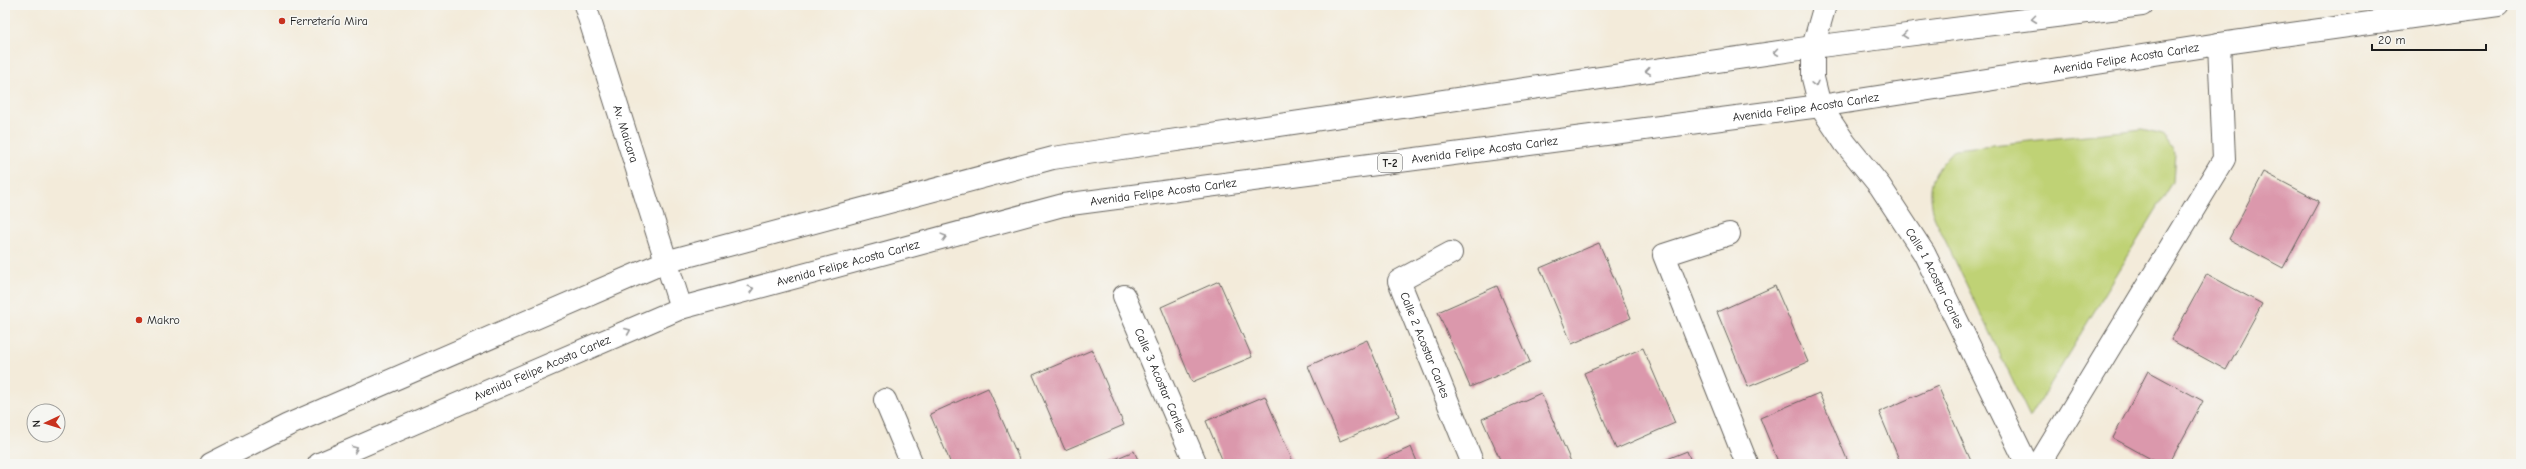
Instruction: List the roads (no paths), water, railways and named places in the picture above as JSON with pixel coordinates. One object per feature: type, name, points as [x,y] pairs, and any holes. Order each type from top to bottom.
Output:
[{"type":"main road","name":"Av. Maicara","points":[[585,5],[681,308]]},
{"type":"main road","points":[[1820,106],[1813,78],[1813,47],[1826,5]]},
{"type":"main road","points":[[211,464],[288,425],[666,262],[1053,158],[1813,47],[2142,5]]},
{"type":"main road","name":"Avenida Felipe Acosta Carlez","points":[[319,464],[681,308],[1063,205],[1820,106],[2219,44],[2498,5]]},
{"type":"main road","points":[[2039,464],[2224,159],[2219,44]]},
{"type":"main road","name":"Calle 1 Acostar Carles","points":[[1820,106],[1845,143],[1880,186],[1924,253],[2027,464]]},
{"type":"main road","points":[[1729,234],[1664,255],[1747,464]]},
{"type":"main road","name":"Calle 2 Acostar Carles","points":[[1451,253],[1399,281],[1473,464]]},
{"type":"main road","name":"Calle 3 Acostar Carles","points":[[1124,296],[1196,464]]},
{"type":"main road","points":[[884,400],[912,464]]},
{"type":"place","name":"Ferretería Mira","points":[[282,21]]},
{"type":"place","name":"Makro","points":[[139,320]]}]
